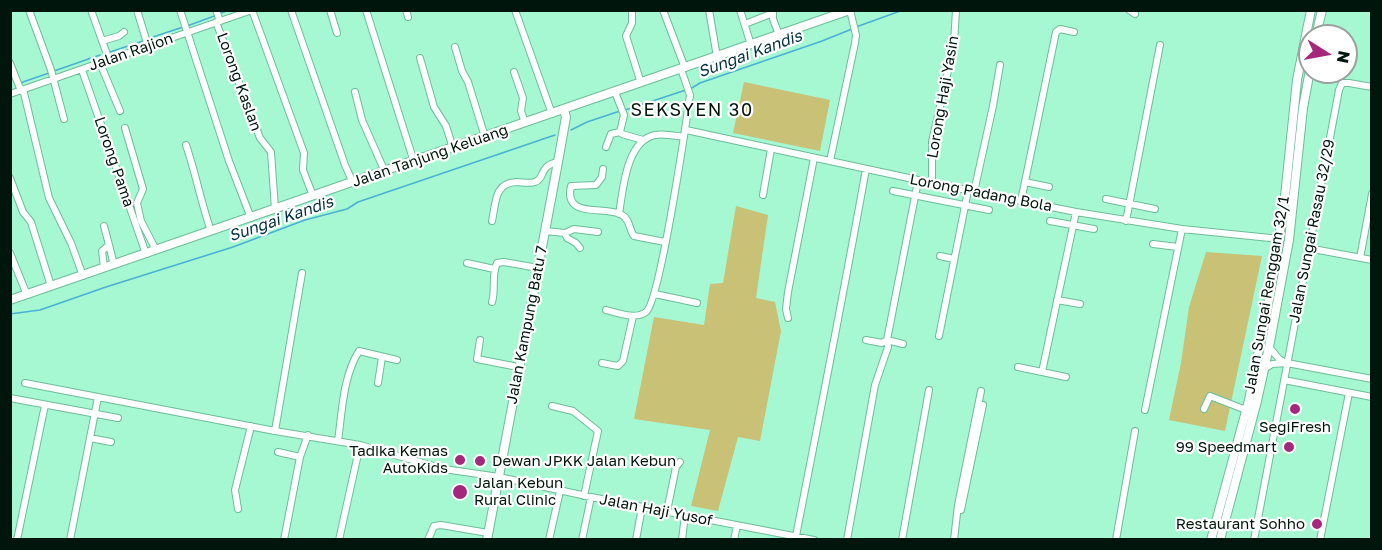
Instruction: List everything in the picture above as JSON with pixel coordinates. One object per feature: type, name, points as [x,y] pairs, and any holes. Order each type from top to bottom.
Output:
[{"type":"main road","name":"Jalan Sungai Renggam 32/1","points":[[1220,540],[1264,369],[1289,240],[1298,80],[1311,10]]},
{"type":"main road","name":"Jalan Tanjung Keluang","points":[[10,300],[25,290],[50,281],[81,271],[114,265],[144,249],[156,250],[211,231],[249,213],[353,183],[414,162],[452,144],[485,137],[845,11]]},
{"type":"main road","name":"Jalan Sungai Renggam 32/1","points":[[1211,540],[1246,410],[1280,239],[1307,84]]},
{"type":"main road","name":"Jalan Kampung Batu 7","points":[[487,536],[558,162],[566,117],[564,110]]},
{"type":"street","points":[[29,10],[54,80],[64,119]]},
{"type":"street","points":[[91,10],[109,60]]},
{"type":"street","points":[[137,10],[148,45]]},
{"type":"street","points":[[180,10],[249,213]]},
{"type":"street","points":[[291,10],[353,183]]},
{"type":"street","points":[[330,10],[337,33]]},
{"type":"street","points":[[366,10],[414,162]]},
{"type":"street","points":[[515,10],[552,114]]},
{"type":"street","points":[[632,10],[632,24],[626,36],[641,83]]},
{"type":"street","points":[[606,310],[633,316],[644,314],[649,309],[655,294],[665,242],[690,95],[663,10]]},
{"type":"street","points":[[709,10],[717,57]]},
{"type":"street","points":[[740,10],[751,45]]},
{"type":"street","name":"Lorong Haji Yasin","points":[[932,183],[932,142],[954,44],[956,10]]},
{"type":"street","points":[[830,161],[856,35],[853,23],[845,11]]},
{"type":"street","points":[[745,24],[773,12],[779,35]]},
{"type":"street","points":[[254,15],[304,153],[303,170],[312,193]]},
{"type":"street","name":"Jalan Rajion","points":[[10,94],[54,80],[83,74],[100,63],[187,33],[217,18],[254,15]]},
{"type":"street","name":"Lorong Kaslan","points":[[217,18],[220,36],[260,138],[271,152],[275,204]]},
{"type":"street","points":[[1021,201],[1056,33],[1060,29],[1074,32]]},
{"type":"street","points":[[102,41],[119,36],[124,32]]},
{"type":"street","points":[[1126,221],[1160,45]]},
{"type":"street","points":[[455,47],[485,137]]},
{"type":"street","points":[[420,58],[434,108],[446,126],[452,144]]},
{"type":"street","points":[[10,63],[22,90],[49,198],[81,271]]},
{"type":"street","points":[[100,63],[120,111]]},
{"type":"street","points":[[939,336],[965,205],[971,192],[993,106],[1000,66]]},
{"type":"street","points":[[514,72],[524,98],[521,111],[525,123]]},
{"type":"street","name":"Lorong Pama","points":[[83,74],[144,249]]},
{"type":"street","name":"Jalan Sungai Rasau 32/29","points":[[1254,540],[1339,90],[1342,83],[1349,82],[1371,87]]},
{"type":"street","points":[[355,92],[362,120],[385,172]]},
{"type":"street","points":[[615,92],[624,116],[620,132]]},
{"type":"street","points":[[125,128],[142,189],[137,203],[141,221],[156,250]]},
{"type":"street","points":[[619,214],[627,168],[643,140],[622,135],[620,132]]},
{"type":"street","points":[[606,147],[611,134],[620,132]]},
{"type":"street","name":"Lorong Padang Bola","points":[[643,140],[658,134],[685,134],[771,149],[971,192],[1126,221],[1280,239]]},
{"type":"street","points":[[186,145],[196,175],[199,197],[211,231]]},
{"type":"street","points":[[763,195],[771,149]]},
{"type":"street","points":[[788,318],[786,309],[788,292],[814,158]]},
{"type":"street","points":[[492,221],[499,189],[504,184],[535,182],[544,168],[558,162]]},
{"type":"street","points":[[603,169],[602,177],[596,185],[571,186],[569,194],[572,203],[581,208],[622,214],[628,221],[634,236],[665,242]]},
{"type":"street","points":[[793,537],[826,391],[866,169]]},
{"type":"street","points":[[10,178],[22,212],[31,222],[50,281]]},
{"type":"street","points":[[847,540],[876,384],[885,358],[918,181]]},
{"type":"street","points":[[1025,182],[1049,187]]},
{"type":"street","points":[[893,191],[989,210]]},
{"type":"street","points":[[1360,258],[1371,194]]},
{"type":"street","points":[[1106,199],[1155,209]]},
{"type":"street","points":[[1042,372],[1076,212]]},
{"type":"street","points":[[1050,221],[1095,229]]},
{"type":"street","points":[[104,226],[114,265]]},
{"type":"street","points":[[545,231],[565,233],[574,229],[598,232]]},
{"type":"street","points":[[1145,410],[1182,229]]},
{"type":"street","points":[[565,233],[567,238],[580,248]]},
{"type":"street","points":[[1153,244],[1178,247]]},
{"type":"street","points":[[104,268],[102,251],[109,245]]},
{"type":"street","points":[[1308,248],[1371,260]]},
{"type":"street","points":[[10,253],[25,290]]},
{"type":"street","points":[[940,256],[954,259]]},
{"type":"street","points":[[492,302],[494,269],[497,263],[504,262],[538,268]]},
{"type":"street","points":[[467,263],[494,269]]},
{"type":"street","points":[[275,431],[303,273]]},
{"type":"street","points":[[655,294],[697,303]]},
{"type":"street","points":[[1057,300],[1080,304]]},
{"type":"street","points":[[602,363],[618,366],[623,362],[633,316]]},
{"type":"street","points":[[480,340],[477,359],[518,367]]},
{"type":"street","points":[[866,340],[882,343],[887,340],[903,344]]},
{"type":"street","points":[[1269,347],[1279,360],[1287,363],[1371,379]]},
{"type":"street","points":[[338,441],[345,392],[353,361],[359,351],[398,360]]},
{"type":"street","points":[[378,383],[382,357]]},
{"type":"street","points":[[1264,369],[1272,364],[1287,363]]},
{"type":"street","points":[[1018,367],[1066,377]]},
{"type":"street","points":[[1284,380],[1371,397]]},
{"type":"street","name":"Jalan Haji Yusof","points":[[25,383],[360,445],[444,469],[499,477],[587,497],[813,540]]},
{"type":"street","points":[[902,540],[930,390]]},
{"type":"street","points":[[954,540],[958,506],[981,391]]},
{"type":"street","points":[[1320,540],[1349,393]]},
{"type":"street","points":[[1204,409],[1210,396],[1246,410]]},
{"type":"street","points":[[70,540],[98,397]]},
{"type":"street","points":[[10,398],[118,418]]},
{"type":"street","points":[[17,540],[45,405]]},
{"type":"street","points":[[958,514],[963,503],[983,405]]},
{"type":"street","points":[[552,406],[573,411],[598,430],[582,540]]},
{"type":"street","points":[[238,509],[235,490],[251,426]]},
{"type":"street","points":[[1116,540],[1135,431]]},
{"type":"street","points":[[284,540],[300,457],[308,435]]},
{"type":"street","points":[[90,438],[111,442]]},
{"type":"street","points":[[339,540],[360,445]]},
{"type":"street","points":[[278,452],[300,457]]},
{"type":"street","points":[[667,511],[676,467],[680,462]]},
{"type":"street","points":[[549,540],[560,491]]},
{"type":"street","points":[[636,540],[642,507]]},
{"type":"street","points":[[682,540],[685,516]]},
{"type":"street","points":[[428,540],[430,530],[434,526],[441,525],[487,536]]},
{"type":"street","points":[[734,540],[737,525]]},
{"type":"shaded area","points":[[744,82],[830,100],[820,151],[733,133]]},
{"type":"shaded area","points":[[736,206],[768,215],[756,298],[775,302],[781,331],[760,441],[738,437],[718,511],[691,506],[710,430],[634,419],[654,317],[704,325],[710,284],[723,283]]},
{"type":"shaded area","points":[[1206,252],[1262,256],[1225,431],[1169,420],[1181,363],[1189,307]]},
{"type":"waterway","points":[[221,13],[230,10]]},
{"type":"waterway","name":"Sungai Kandis","points":[[856,27],[903,10]]},
{"type":"waterway","points":[[187,26],[217,15]]},
{"type":"waterway","points":[[147,39],[183,27]]},
{"type":"waterway","name":"Sungai Kandis","points":[[690,89],[700,83],[852,29]]},
{"type":"waterway","points":[[110,52],[143,41]]},
{"type":"waterway","points":[[54,71],[100,55]]},
{"type":"waterway","points":[[20,83],[49,73]]},
{"type":"waterway","name":"Sungai Kandis","points":[[625,110],[686,90]]},
{"type":"waterway","name":"Sungai Kandis","points":[[571,130],[620,111]]},
{"type":"waterway","name":"Sungai Kandis","points":[[10,314],[40,310],[233,247],[305,220],[347,209],[358,202],[555,135]]},
{"type":"place","name":"SegiFresh","points":[[1295,409]]},
{"type":"place","name":"99 Speedmart","points":[[1289,447]]},
{"type":"place","name":"Tadika Kemas AutoKids","points":[[460,460]]},
{"type":"place","name":"Dewan JPKK Jalan Kebun","points":[[480,461]]},
{"type":"place","name":"Jalan Kebun Rural Clinic","points":[[460,492]]},
{"type":"place","name":"Restaurant Sohho","points":[[1317,524]]},
{"type":"district","name":"SEKSYEN 30","points":[[692,110]]}]
